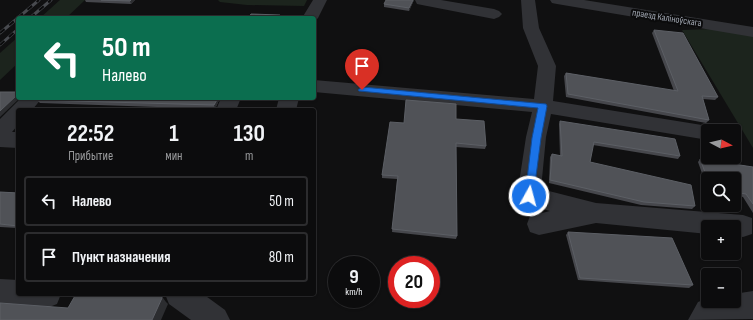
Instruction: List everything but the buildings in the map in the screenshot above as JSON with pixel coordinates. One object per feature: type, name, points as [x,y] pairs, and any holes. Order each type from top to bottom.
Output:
[{"type":"street","points":[[311,16],[320,0]]},
{"type":"street","points":[[528,0],[531,28],[547,66],[543,106],[536,138],[529,196],[596,213],[743,226]]},
{"type":"street","name":"праезд Каліноўскага","points":[[557,0],[642,7],[753,32]]},
{"type":"street","points":[[422,2],[455,4],[494,14]]},
{"type":"street","points":[[316,86],[543,106],[701,132]]},
{"type":"street","points":[[23,108],[30,100]]},
{"type":"street","points":[[0,132],[16,115]]},
{"type":"street","points":[[0,139],[16,140]]},
{"type":"street","points":[[539,224],[596,213]]},
{"type":"street","points":[[0,294],[16,294]]},
{"type":"street","points":[[182,296],[215,320]]},
{"type":"street","points":[[703,320],[708,312],[753,305]]},
{"type":"shaded area","points":[[60,0],[85,0],[68,16],[42,16]]},
{"type":"shaded area","points":[[218,0],[307,0],[304,6],[247,5],[220,2]]},
{"type":"shaded area","points":[[712,29],[753,36],[753,148],[741,128],[741,124],[739,124],[682,30]]},
{"type":"shaded area","points":[[16,39],[16,65],[0,80],[0,53]]},
{"type":"railway","points":[[20,16],[39,0]]},
{"type":"railway","points":[[32,16],[51,0]]},
{"type":"railway","points":[[0,33],[16,19]]},
{"type":"railway","points":[[0,45],[16,31]]},
{"type":"route","points":[[362,90],[543,106],[536,138],[529,196]]}]
